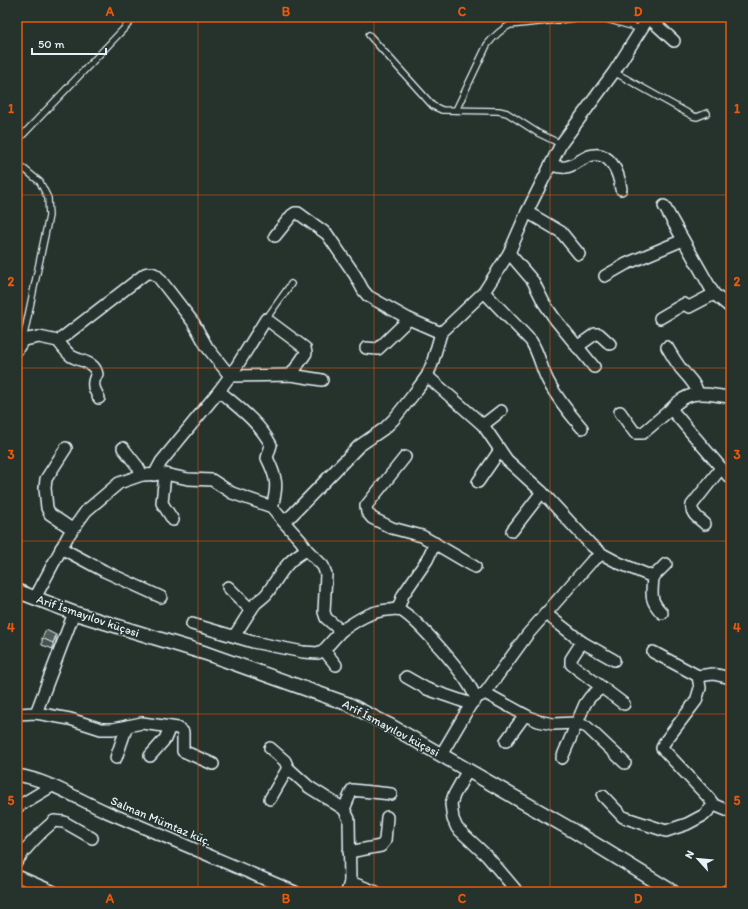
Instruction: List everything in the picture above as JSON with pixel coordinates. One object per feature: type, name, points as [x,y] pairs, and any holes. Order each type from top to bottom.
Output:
[{"type":"street","points":[[283,521],[292,515],[359,446],[385,428],[394,419],[427,376],[441,333],[484,292],[509,253],[527,212],[561,144],[614,72],[649,17],[674,41]]},
{"type":"street","points":[[550,165],[566,167],[573,165],[588,156],[600,155],[608,159],[614,166],[622,189]]},
{"type":"street","points":[[664,206],[714,294],[731,308]]},
{"type":"street","points":[[527,212],[561,232],[579,254]]},
{"type":"street","points":[[275,236],[292,215],[298,213],[327,234],[368,296],[409,319],[441,333]]},
{"type":"street","points":[[605,276],[626,264],[684,240]]},
{"type":"street","points":[[509,253],[532,282],[555,319],[594,367]]},
{"type":"street","points":[[58,341],[145,274],[156,274],[193,322],[207,346],[230,376]]},
{"type":"street","points":[[484,292],[530,341],[535,348],[547,379],[562,405],[582,428]]},
{"type":"street","points":[[660,318],[684,304],[689,307],[714,294]]},
{"type":"street","points":[[173,520],[162,503],[154,475],[161,462],[230,376],[266,319],[306,348],[306,353],[291,375]]},
{"type":"street","points":[[366,348],[378,349],[409,319]]},
{"type":"street","points":[[577,347],[595,334],[599,334],[610,344]]},
{"type":"street","points":[[17,350],[23,340],[39,337],[58,341],[67,353],[91,364],[96,368],[96,374],[92,386],[99,398]]},
{"type":"street","points":[[667,347],[681,368],[696,386],[698,393]]},
{"type":"street","points":[[230,376],[291,375],[322,380]]},
{"type":"street","points":[[427,376],[483,425],[507,460],[542,492],[591,545],[602,554],[619,563],[653,577]]},
{"type":"street","points":[[219,391],[257,424],[267,436],[271,445],[267,458],[275,474],[276,487],[272,507]]},
{"type":"street","points":[[620,412],[635,433],[639,434],[643,433],[684,397],[698,393],[712,396],[731,397]]},
{"type":"street","points":[[671,409],[730,477]]},
{"type":"street","points":[[483,425],[501,411]]},
{"type":"street","points":[[66,448],[46,479],[45,488],[47,508],[50,514],[72,529]]},
{"type":"street","points":[[123,448],[138,467],[154,475]]},
{"type":"street","points":[[478,482],[500,450]]},
{"type":"street","points":[[405,457],[366,506],[367,512],[372,518],[392,528],[422,536],[475,567]]},
{"type":"street","points":[[705,524],[693,512],[691,509],[692,505],[721,468]]},
{"type":"street","points":[[35,598],[72,529],[86,511],[119,483],[154,475],[212,480],[232,493],[272,507],[302,541],[307,550],[323,566],[326,574],[324,612],[326,618],[341,631]]},
{"type":"street","points":[[512,531],[542,492]]},
{"type":"street","points":[[398,609],[403,595],[427,560],[435,543]]},
{"type":"street","points":[[61,548],[104,571],[161,597]]},
{"type":"street","points":[[234,636],[257,601],[267,594],[288,563],[297,554],[307,550]]},
{"type":"street","points":[[441,755],[477,699],[520,643],[591,562],[602,554]]},
{"type":"street","points":[[662,613],[653,605],[653,577],[666,564]]},
{"type":"street","points":[[228,587],[251,610]]},
{"type":"street","name":"Arif İsmayılov küçəsi","points":[[17,591],[74,613],[193,649],[348,704],[468,770],[572,830],[673,892]]},
{"type":"street","points":[[192,624],[253,642],[303,652],[318,653],[324,650],[341,631],[360,618],[379,610],[398,609],[407,614],[434,640],[461,672],[477,699]]},
{"type":"street","points":[[36,713],[74,613]]},
{"type":"street","points":[[545,614],[582,642],[614,660]]},
{"type":"street","points":[[582,642],[571,659],[571,664],[624,704]]},
{"type":"street","points":[[324,650],[336,665]]},
{"type":"street","points":[[653,652],[698,676],[713,674],[731,678]]},
{"type":"street","points":[[698,676],[700,688],[696,701],[664,743],[662,748],[714,805],[731,812]]},
{"type":"street","points":[[406,677],[427,689],[477,699],[552,724],[576,723],[587,727],[625,763]]},
{"type":"street","points":[[562,758],[585,704],[601,688]]},
{"type":"street","points":[[17,714],[36,713],[70,719],[101,729],[113,729],[142,722],[178,728],[183,732],[183,751],[213,764]]},
{"type":"street","points":[[506,741],[525,715]]},
{"type":"street","points":[[116,758],[127,726]]},
{"type":"street","points":[[150,756],[165,739],[170,727]]},
{"type":"street","points":[[270,748],[284,760],[288,768],[309,787],[344,809],[349,819],[348,887],[376,892]]},
{"type":"street","points":[[270,799],[288,768]]},
{"type":"street","points":[[468,770],[454,795],[451,804],[453,819],[457,828],[487,856],[515,889]]},
{"type":"street","name":"Salman Mümtaz küç.","points":[[17,775],[31,778],[52,786],[97,808],[295,892]]},
{"type":"street","points":[[17,807],[52,786]]},
{"type":"street","points":[[344,809],[352,790],[357,789],[391,794]]},
{"type":"street","points":[[602,796],[623,817],[666,831],[687,824],[704,815],[714,805]]},
{"type":"street","points":[[349,852],[381,846],[384,844],[387,817]]},
{"type":"street","points":[[17,861],[36,837],[54,821],[64,822],[92,838]]},
{"type":"street","points":[[17,876],[54,892]]},
{"type":"street","points":[[725,892],[731,889]]},
{"type":"lane","points":[[17,141],[135,17]]},
{"type":"lane","points":[[456,110],[487,46],[497,34],[510,25],[599,17],[642,29]]},
{"type":"lane","points":[[369,36],[433,106],[442,110],[499,112],[507,114],[538,133],[561,144]]},
{"type":"lane","points":[[614,72],[693,116],[707,113]]},
{"type":"lane","points":[[17,163],[40,182],[48,198],[49,204],[49,216],[23,340]]},
{"type":"lane","points":[[266,319],[291,284]]},
{"type":"building","points":[[46,630],[56,635],[53,643],[42,638]]}]
